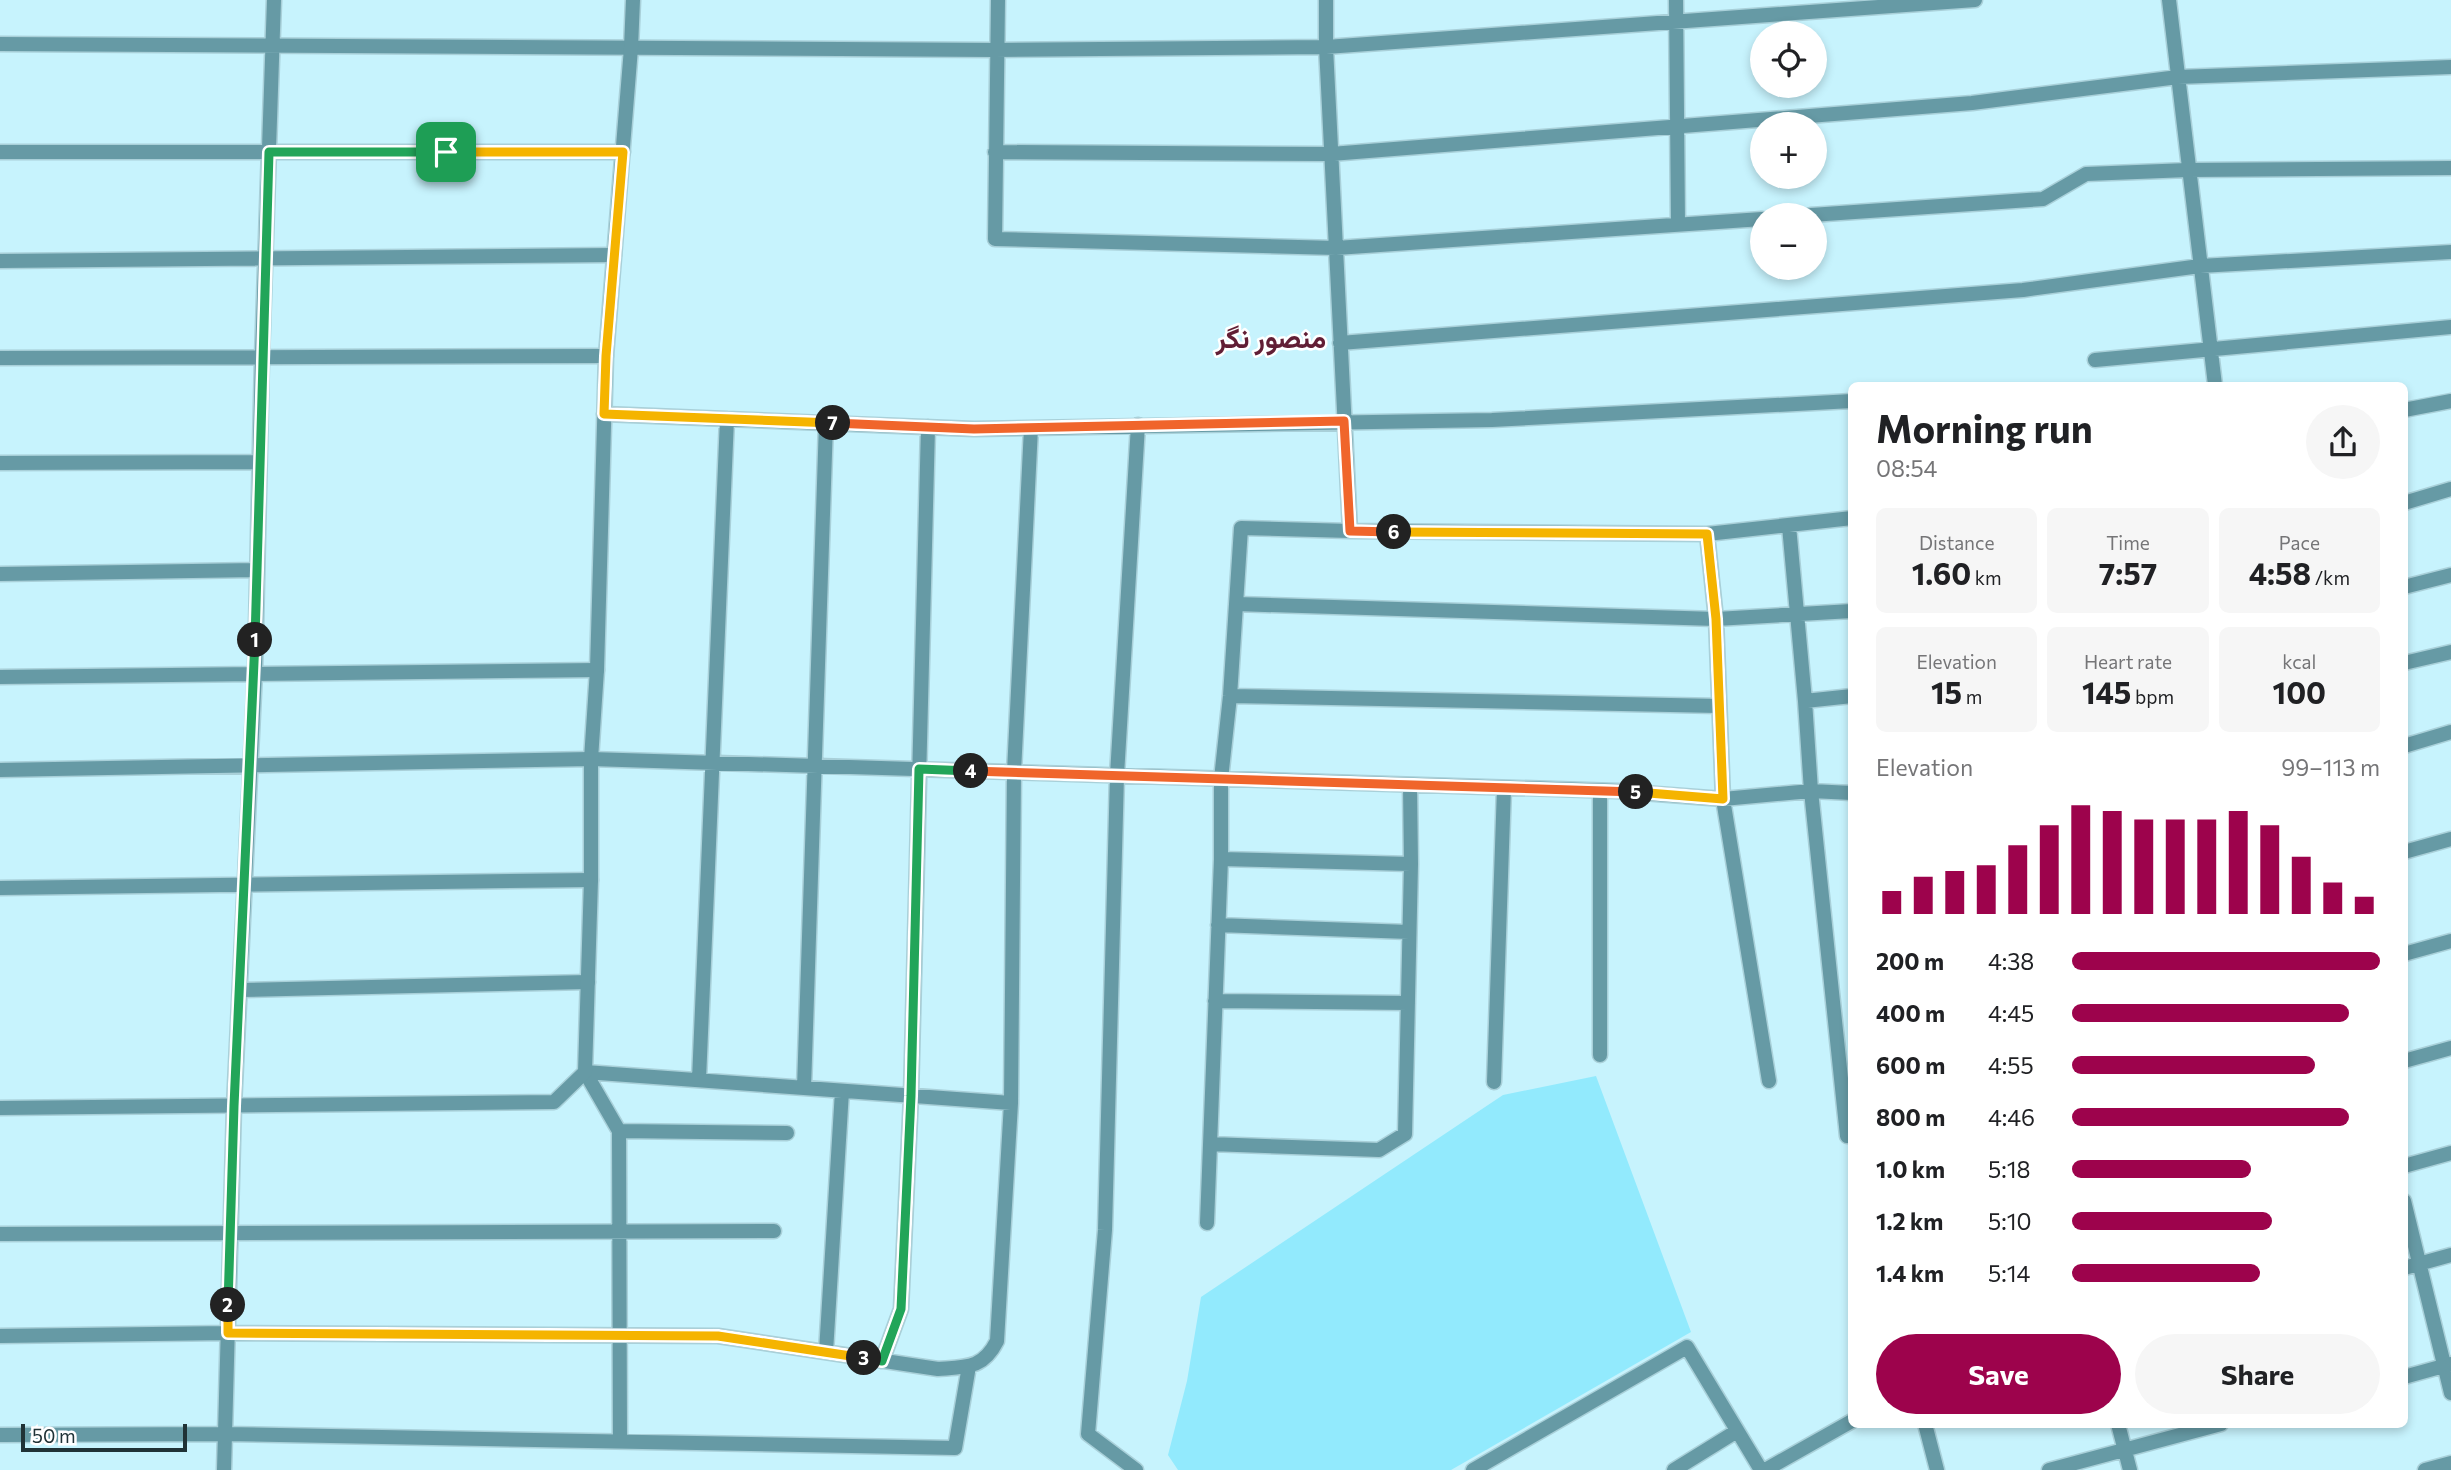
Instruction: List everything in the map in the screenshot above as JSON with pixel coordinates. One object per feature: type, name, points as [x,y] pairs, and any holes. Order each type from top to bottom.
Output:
[{"type":"street","points":[[224,1470],[234,1106],[254,673],[274,0]]},
{"type":"street","points":[[620,1441],[619,1131],[585,1072],[591,880],[591,759],[597,670],[606,356],[631,48],[632,0]]},
{"type":"street","points":[[998,0],[995,239],[1336,248],[1750,220]]},
{"type":"street","points":[[1326,0],[1326,47],[1350,531]]},
{"type":"street","points":[[1676,0],[1678,225]]},
{"type":"street","points":[[0,44],[996,50],[1326,47],[1975,0]]},
{"type":"street","points":[[2169,0],[2215,382]]},
{"type":"street","points":[[995,152],[1331,154],[1972,103],[2178,77],[2451,67]]},
{"type":"street","points":[[0,152],[623,152]]},
{"type":"street","points":[[1827,214],[2043,199],[2086,174],[2188,170],[2451,168]]},
{"type":"street","points":[[1340,343],[2023,290],[2200,266],[2451,253]]},
{"type":"street","points":[[0,261],[614,255]]},
{"type":"street","points":[[2095,360],[2451,327]]},
{"type":"street","points":[[0,358],[606,356]]},
{"type":"street","points":[[604,414],[928,427],[1031,428],[1492,420],[1848,401]]},
{"type":"street","points":[[2408,409],[2451,401]]},
{"type":"street","points":[[699,1080],[727,419]]},
{"type":"street","points":[[804,1088],[826,423]]},
{"type":"street","points":[[1136,1470],[1088,1434],[1105,1230],[1117,775],[1138,425]]},
{"type":"street","points":[[882,1361],[901,1309],[911,1096],[928,427]]},
{"type":"street","points":[[0,1336],[228,1333],[718,1336],[938,1370],[978,1364],[990,1354],[997,1341],[1011,1103],[1014,772],[1031,428]]},
{"type":"street","points":[[0,463],[259,463]]},
{"type":"street","points":[[2408,502],[2451,489]]},
{"type":"street","points":[[1207,1223],[1221,859],[1221,779],[1230,696],[1241,528],[1707,534],[1848,518]]},
{"type":"street","points":[[1788,526],[1811,791],[1847,1136]]},
{"type":"street","points":[[1707,534],[1716,619],[1723,799],[1769,1081]]},
{"type":"street","points":[[0,573],[257,570]]},
{"type":"street","points":[[2408,586],[2451,575]]},
{"type":"street","points":[[1236,604],[1716,619],[1848,611]]},
{"type":"street","points":[[2408,662],[2451,652]]},
{"type":"street","points":[[0,677],[597,670]]},
{"type":"street","points":[[1230,696],[1719,706]]},
{"type":"street","points":[[1805,701],[1848,696]]},
{"type":"street","points":[[2408,745],[2451,732]]},
{"type":"street","points":[[0,770],[591,759],[1600,791],[1723,799],[1811,791],[1848,793]]},
{"type":"street","points":[[1210,1144],[1380,1150],[1405,1134],[1411,864],[1410,785]]},
{"type":"street","points":[[1494,1082],[1504,788]]},
{"type":"street","points":[[1600,791],[1600,1055]]},
{"type":"street","points":[[2408,851],[2451,839]]},
{"type":"street","points":[[1221,859],[1411,864]]},
{"type":"street","points":[[0,888],[591,880]]},
{"type":"street","points":[[1218,925],[1409,932]]},
{"type":"street","points":[[2408,953],[2451,941]]},
{"type":"street","points":[[240,990],[588,982]]},
{"type":"street","points":[[1215,1001],[1408,1003]]},
{"type":"street","points":[[2408,1060],[2451,1048]]},
{"type":"street","points":[[0,1108],[554,1102],[585,1072],[1011,1103]]},
{"type":"street","points":[[826,1352],[842,1090]]},
{"type":"street","points":[[619,1131],[788,1133]]},
{"type":"street","points":[[2408,1165],[2451,1153]]},
{"type":"street","points":[[2408,1217],[2448,1365],[2451,1393]]},
{"type":"street","points":[[0,1234],[774,1231]]},
{"type":"street","points":[[2408,1267],[2451,1255]]},
{"type":"street","points":[[1474,1470],[1687,1347],[1763,1470],[1848,1424]]},
{"type":"street","points":[[2408,1376],[2448,1365]]},
{"type":"street","points":[[0,1435],[225,1434],[955,1448],[969,1366]]},
{"type":"street","points":[[1926,1428],[1937,1470]]},
{"type":"street","points":[[2119,1428],[2130,1470]]},
{"type":"street","points":[[2049,1470],[2206,1428]]},
{"type":"street","points":[[1674,1470],[1737,1431]]},
{"type":"street","points":[[2425,1470],[2451,1463]]},
{"type":"shaded area","points":[[1596,1076],[1691,1332],[1451,1470],[1178,1470],[1168,1455],[1187,1381],[1201,1297],[1503,1095]]},
{"type":"district","name":"منصور نگر","points":[[1271,338]]},
{"type":"route","points":[[269,152],[446,152],[623,152],[606,356],[604,414],[974,429],[1344,421],[1350,531],[1707,534],[1716,619],[1723,799],[1617,791],[919,769],[911,1096],[901,1309],[882,1361],[718,1336],[228,1333],[234,1106],[254,673],[269,152]]}]
